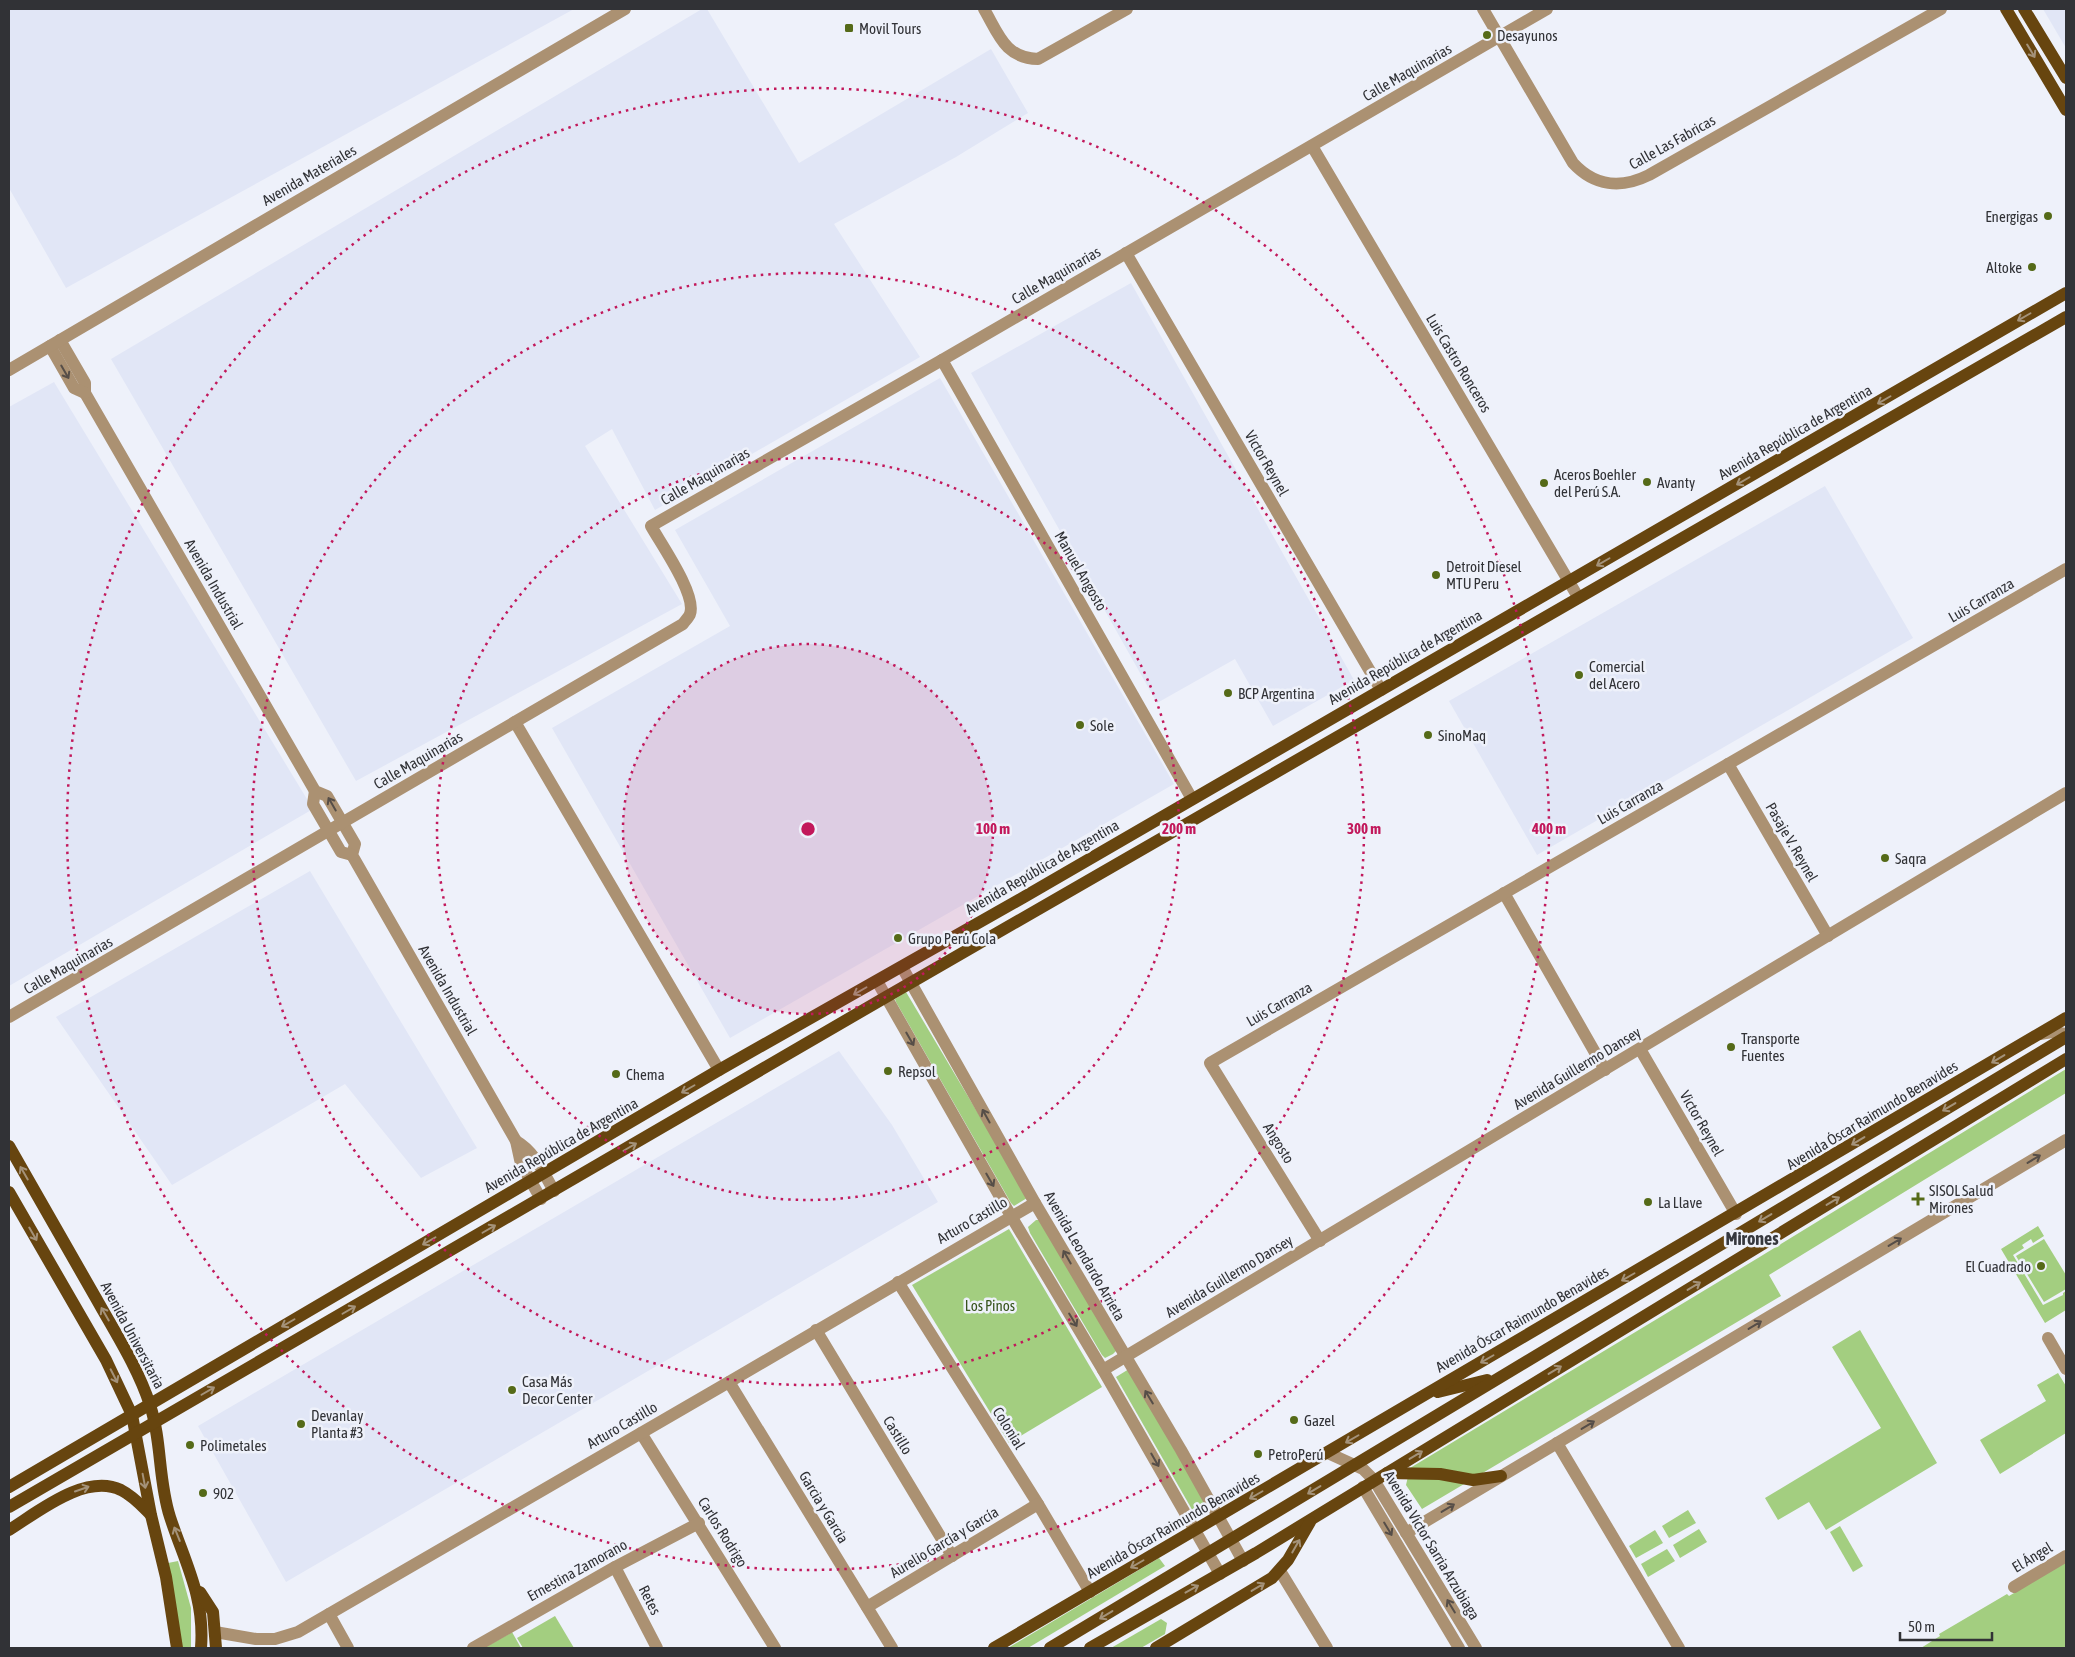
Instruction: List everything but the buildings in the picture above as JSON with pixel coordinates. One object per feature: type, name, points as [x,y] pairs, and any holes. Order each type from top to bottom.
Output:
[{"type":"main road","points":[[2006,9],[2066,110]]},
{"type":"main road","points":[[2024,9],[2066,78]]},
{"type":"main road","name":"Avenida República de Argentina","points":[[9,1487],[719,1070],[902,967],[1569,582],[2063,293]]},
{"type":"main road","points":[[9,1507],[541,1199],[910,982],[2066,317]]},
{"type":"main road","name":"Avenida Óscar Raimundo Benavides","points":[[994,1648],[1736,1214],[2066,1018]]},
{"type":"main road","points":[[1050,1648],[1209,1554],[2066,1036]]},
{"type":"main road","points":[[1090,1648],[1312,1520],[1374,1480],[2066,1059]]},
{"type":"main road","name":"Avenida Universitaria","points":[[9,1146],[126,1351],[150,1405],[155,1422],[164,1494],[195,1584],[201,1618],[201,1648]]},
{"type":"main road","points":[[9,1192],[106,1360],[132,1416],[151,1515],[170,1597],[177,1648]]},
{"type":"main road","points":[[1424,1396],[1500,1377]]},
{"type":"main road","points":[[1387,1473],[1440,1474],[1473,1480],[1501,1476]]},
{"type":"main road","points":[[9,1530],[81,1488],[90,1486],[106,1486],[120,1490],[135,1499],[151,1515]]},
{"type":"main road","points":[[41,1488],[51,1505]]},
{"type":"main road","points":[[1156,1648],[1264,1584],[1280,1571],[1312,1520]]},
{"type":"main road","points":[[162,1560],[184,1553]]},
{"type":"main road","name":"Avenida Universitaria","points":[[195,1584],[213,1612],[216,1648]]},
{"type":"main road","points":[[171,1648],[174,1635]]},
{"type":"street","name":"Avenida Materiales","points":[[9,370],[625,9]]},
{"type":"street","points":[[984,9],[1012,52],[1025,59],[1038,59],[1127,9]]},
{"type":"street","name":"Calle Las Fabricas","points":[[1484,9],[1572,163],[1580,172],[1599,182],[1623,184],[1637,181],[1649,175],[1941,9]]},
{"type":"street","name":"Calle Maquinarias","points":[[9,1018],[328,830],[671,633],[683,624],[690,614],[690,600],[686,587],[651,526],[942,360],[1547,9]]},
{"type":"street","name":"Luis Castro Ronceros","points":[[1312,146],[1578,597]]},
{"type":"street","name":"Victor Reynel","points":[[1126,253],[1381,690]]},
{"type":"street","name":"Avenida Industrial","points":[[55,343],[85,383],[85,394],[315,791],[314,804],[328,830],[341,852],[352,855],[516,1141],[521,1164],[541,1199]]},
{"type":"street","name":"Manuel Angosto","points":[[942,360],[1192,799]]},
{"type":"street","name":"Luis Carranza","points":[[1210,1063],[2066,569]]},
{"type":"street","points":[[515,722],[719,1070]]},
{"type":"street","name":"Pasaje V. Reynel","points":[[1728,764],[1828,936]]},
{"type":"street","name":"Avenida Industrial","points":[[315,791],[327,796],[355,844],[352,855]]},
{"type":"street","name":"Avenida Guillermo Dansey","points":[[1103,1370],[2066,792]]},
{"type":"street","points":[[1504,894],[1605,1070]]},
{"type":"street","name":"Avenida Leondardo Arrieta","points":[[902,967],[1035,1203],[1181,1450],[1243,1561]]},
{"type":"street","points":[[877,981],[1011,1216],[1103,1370],[1220,1574]]},
{"type":"street","points":[[2040,1034],[2052,1032],[2066,1036]]},
{"type":"street","name":"Victor Reynel","points":[[1640,1049],[1736,1214]]},
{"type":"street","name":"Angosto","points":[[1210,1063],[1320,1241]]},
{"type":"street","points":[[1406,1533],[2066,1140]]},
{"type":"street","name":"Avenida Industrial","points":[[516,1141],[526,1147],[554,1191]]},
{"type":"street","name":"Arturo Castillo","points":[[215,1632],[256,1639],[275,1639],[298,1632],[1035,1203]]},
{"type":"street","name":"Colonial","points":[[898,1282],[1038,1504],[1090,1592]]},
{"type":"street","name":"Castillo","points":[[816,1330],[952,1556]]},
{"type":"street","points":[[2048,1338],[2066,1369]]},
{"type":"street","name":"Garcia y Garcia","points":[[729,1382],[892,1648]]},
{"type":"street","name":"Carlos Rodrigo","points":[[641,1433],[775,1648]]},
{"type":"street","points":[[1557,1443],[1679,1648]]},
{"type":"street","name":"Avenida Víctor Sarria Arzubiaga","points":[[1328,1453],[1356,1465],[1374,1480],[1476,1648]]},
{"type":"street","name":"Avenida Víctor Sarria Arzubiaga","points":[[1363,1487],[1459,1648]]},
{"type":"street","name":"Aurelio García y García","points":[[867,1607],[1038,1504]]},
{"type":"street","name":"Ernestina Zamorano","points":[[473,1648],[615,1567],[698,1523]]},
{"type":"street","name":"El Ángel","points":[[2014,1587],[2066,1556]]},
{"type":"street","name":"Retes","points":[[615,1567],[657,1648]]},
{"type":"street","points":[[1280,1571],[1327,1648]]},
{"type":"street","points":[[329,1614],[348,1648]]},
{"type":"shaded area","points":[[9,9],[574,9],[66,288],[9,188]]},
{"type":"shaded area","points":[[702,9],[707,9],[799,163],[991,49],[1028,113],[956,157],[834,224],[920,357],[655,510],[612,429],[585,446],[682,604],[356,781],[111,359]]},
{"type":"shaded area","points":[[2043,9],[2066,9],[2066,48]]},
{"type":"shaded area","points":[[1131,283],[1354,680],[1273,726],[1235,659],[1157,703],[971,373]]},
{"type":"shaded area","points":[[940,378],[1174,784],[730,1038],[552,728],[730,626],[675,530]]},
{"type":"shaded area","points":[[54,382],[313,809],[9,986],[9,407]]},
{"type":"shaded area","name":"Comercial del Acero","points":[[1825,486],[1913,638],[1537,855],[1449,701]]},
{"type":"shaded area","points":[[310,871],[477,1148],[421,1178],[345,1084],[172,1185],[56,1017]]},
{"type":"shaded area","points":[[839,1051],[892,1125],[938,1202],[286,1582],[198,1426]]},
{"type":"green space","points":[[906,992],[1026,1194],[1027,1198],[1014,1206],[896,1002],[895,999]]},
{"type":"green space","points":[[2066,1069],[2066,1093],[1769,1275],[1781,1296],[1422,1509],[1406,1485],[1410,1468]]},
{"type":"green space","points":[[1036,1220],[1040,1220],[1117,1350],[1113,1354],[1105,1358],[1102,1355],[1030,1233],[1028,1227]]},
{"type":"green space","points":[[2038,1226],[2044,1236],[2033,1243],[2031,1239],[2022,1245],[2024,1248],[2013,1255],[2043,1305],[2063,1295],[2066,1291],[2066,1310],[2045,1323],[2001,1249]]},
{"type":"green space","name":"Los Pinos","points":[[1009,1229],[1102,1387],[1009,1443],[912,1285]]},
{"type":"green space","name":"El Cuadrado","points":[[2044,1239],[2066,1275],[2066,1289],[2044,1302],[2016,1256]]},
{"type":"green space","points":[[1860,1330],[1937,1463],[1826,1530],[1809,1502],[1778,1520],[1765,1498],[1881,1428],[1832,1347]]},
{"type":"green space","points":[[1129,1369],[1208,1508],[1200,1515],[1194,1513],[1116,1377]]},
{"type":"green space","points":[[2058,1373],[2066,1386],[2066,1433],[2000,1474],[1980,1440],[2046,1401],[2037,1385]]},
{"type":"green space","points":[[1688,1510],[1696,1523],[1669,1538],[1662,1526]]},
{"type":"green space","points":[[1840,1526],[1863,1566],[1853,1572],[1830,1532]]},
{"type":"green space","points":[[1699,1529],[1707,1542],[1680,1558],[1673,1545]]},
{"type":"green space","points":[[1655,1530],[1663,1543],[1636,1558],[1629,1546]]},
{"type":"green space","points":[[1667,1549],[1675,1561],[1648,1577],[1641,1564]]},
{"type":"green space","points":[[1159,1558],[1165,1566],[1028,1648],[1008,1648]]},
{"type":"green space","points":[[178,1561],[191,1608],[191,1648],[178,1648],[168,1563]]},
{"type":"green space","points":[[2066,1562],[2066,1648],[1921,1648],[1940,1636],[1939,1634]]},
{"type":"green space","points":[[555,1616],[574,1648],[523,1648],[517,1638]]},
{"type":"green space","points":[[1161,1619],[1167,1623],[1165,1634],[1141,1648],[1111,1648]]},
{"type":"green space","points":[[512,1632],[521,1648],[484,1648]]},
{"type":"place","name":"Movil Tours","points":[[849,28]]},
{"type":"place","name":"Desayunos","points":[[1487,35]]},
{"type":"place","name":"Energigas","points":[[2048,216]]},
{"type":"place","name":"Altoke","points":[[2032,267]]},
{"type":"place","name":"Avanty","points":[[1647,482]]},
{"type":"place","name":"Aceros Boehler del Perú S.A.","points":[[1544,483]]},
{"type":"place","name":"Detroit Diesel MTU Peru","points":[[1436,575]]},
{"type":"place","name":"Comercial del Acero","points":[[1579,675]]},
{"type":"place","name":"BCP Argentina","points":[[1228,693]]},
{"type":"place","name":"Sole","points":[[1080,725]]},
{"type":"place","name":"SinoMaq","points":[[1428,735]]},
{"type":"place","name":"Saqra","points":[[1885,858]]},
{"type":"place","name":"Grupo Perú Cola","points":[[898,938]]},
{"type":"place","name":"Transporte Fuentes","points":[[1731,1047]]},
{"type":"place","name":"Repsol","points":[[888,1071]]},
{"type":"place","name":"Chema","points":[[616,1074]]},
{"type":"place","name":"SISOL Salud Mirones","points":[[1918,1199]]},
{"type":"place","name":"La Llave","points":[[1648,1202]]},
{"type":"place","name":"El Cuadrado","points":[[2041,1266]]},
{"type":"place","name":"Casa Más Decor Center","points":[[512,1390]]},
{"type":"place","name":"Gazel","points":[[1294,1420]]},
{"type":"place","name":"Devanlay Planta #3","points":[[301,1424]]},
{"type":"place","name":"Polimetales","points":[[190,1445]]},
{"type":"place","name":"PetroPerú","points":[[1258,1454]]},
{"type":"place","name":"902","points":[[203,1493]]},
{"type":"district","name":"Mirones","points":[[1752,1238]]}]
